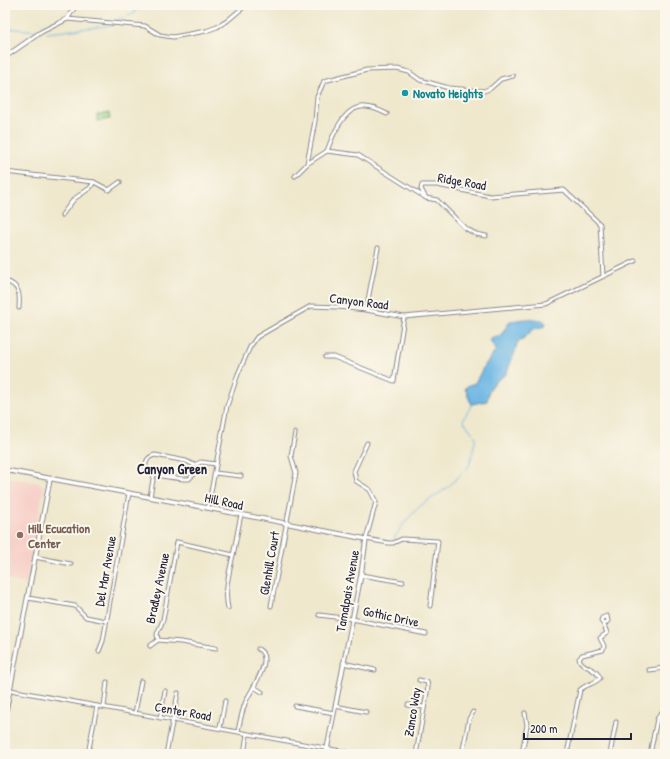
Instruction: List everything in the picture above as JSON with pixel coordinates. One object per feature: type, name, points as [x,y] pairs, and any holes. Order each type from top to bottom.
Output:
[{"type":"street","points":[[5,57],[42,32],[67,19],[76,5]]},
{"type":"street","points":[[67,19],[145,26],[160,35],[174,37],[206,31],[217,27],[227,21],[246,5]]},
{"type":"street","points":[[307,164],[315,121],[317,97],[324,81],[367,70],[397,69],[409,72],[420,80],[449,88],[484,91],[491,88],[501,79],[513,76]]},
{"type":"street","points":[[295,176],[307,164],[327,151],[349,111],[356,107],[367,106],[387,114]]},
{"type":"street","name":"Ridge Road","points":[[327,151],[358,155],[426,198]]},
{"type":"street","points":[[5,172],[94,182],[109,190],[120,182]]},
{"type":"street","points":[[62,215],[74,199],[90,188],[94,182]]},
{"type":"street","name":"Ridge Road","points":[[426,198],[422,185],[437,185],[490,196],[564,190],[600,224],[603,276]]},
{"type":"street","points":[[426,198],[437,200],[465,228],[476,234],[486,236]]},
{"type":"street","points":[[366,310],[378,248]]},
{"type":"street","name":"Canyon Road","points":[[208,508],[227,406],[250,347],[257,337],[311,306],[366,310],[404,317],[546,304],[635,261]]},
{"type":"street","points":[[5,281],[12,283],[17,288],[20,296],[20,308]]},
{"type":"street","points":[[325,357],[334,357],[394,381],[404,317]]},
{"type":"street","name":"Glenhill Court","points":[[271,606],[296,473],[291,456],[295,433]]},
{"type":"street","name":"Tamalpais Avenue","points":[[326,754],[361,575],[366,539],[376,502],[370,490],[356,481],[354,471],[366,442]]},
{"type":"street","points":[[194,465],[193,475],[189,479],[154,474],[148,471],[146,466],[148,458],[153,456],[186,461],[194,465],[201,462],[216,464]]},
{"type":"street","name":"Hill Road","points":[[5,470],[389,543],[402,539],[438,541],[430,606]]},
{"type":"street","points":[[215,473],[241,476]]},
{"type":"street","points":[[150,497],[154,474]]},
{"type":"street","points":[[5,716],[50,478]]},
{"type":"street","name":"Del Mar Avenue","points":[[99,651],[103,641],[129,494]]},
{"type":"street","points":[[228,608],[228,577],[241,515]]},
{"type":"street","name":"Bradley Avenue","points":[[158,640],[156,634],[163,620],[177,542],[233,555]]},
{"type":"street","points":[[35,557],[71,564]]},
{"type":"street","points":[[361,575],[403,582]]},
{"type":"street","points":[[28,598],[75,606],[86,617],[106,621]]},
{"type":"street","name":"Gothic Drive","points":[[318,614],[352,619],[426,634]]},
{"type":"street","points":[[567,754],[580,690],[584,686],[600,678],[595,670],[583,665],[579,659],[582,655],[603,650],[604,646],[600,638],[607,634],[604,625]]},
{"type":"street","name":"Bradley Avenue","points":[[150,646],[158,640],[216,648]]},
{"type":"street","points":[[238,731],[242,714],[264,666],[265,657],[258,649]]},
{"type":"street","points":[[343,663],[375,670]]},
{"type":"street","points":[[650,670],[665,668]]},
{"type":"street","name":"Zanco Way","points":[[416,754],[428,687],[427,682],[420,680]]},
{"type":"street","points":[[135,713],[141,681]]},
{"type":"street","points":[[104,707],[107,682]]},
{"type":"street","points":[[254,687],[262,692]]},
{"type":"street","name":"Center Road","points":[[5,689],[358,754]]},
{"type":"street","points":[[160,718],[165,691]]},
{"type":"street","points":[[166,754],[178,693]]},
{"type":"street","points":[[220,728],[225,701]]},
{"type":"street","points":[[408,705],[424,707]]},
{"type":"street","points":[[88,754],[97,706]]},
{"type":"street","points":[[295,706],[334,713]]},
{"type":"street","points":[[335,706],[366,712]]},
{"type":"street","points":[[462,754],[468,719],[472,712]]},
{"type":"street","points":[[650,754],[657,719],[663,712]]},
{"type":"street","points":[[522,754],[527,725],[525,713]]},
{"type":"street","points":[[610,754],[616,722]]},
{"type":"street","points":[[244,754],[247,734]]},
{"type":"shaded area","name":"Hill Ecucation Center","points":[[5,477],[40,483],[44,487],[26,584],[5,579]]},
{"type":"green space","points":[[109,113],[110,119],[97,121],[97,115]]},
{"type":"water","points":[[525,319],[542,320],[546,323],[545,326],[534,329],[517,343],[506,374],[496,381],[489,390],[487,401],[472,404],[465,388],[475,383],[483,368],[496,350],[490,338],[501,335],[510,321]]},
{"type":"waterway","points":[[116,20],[134,14],[138,5]]},
{"type":"waterway","points":[[47,33],[114,25]]},
{"type":"waterway","points":[[5,28],[38,31]]},
{"type":"waterway","points":[[393,540],[404,523],[420,506],[447,488],[469,466],[476,438],[463,420],[472,404]]},
{"type":"place","name":"Novato Heights","points":[[405,93]]},
{"type":"place","name":"Hill Ecucation Center","points":[[20,535]]},
{"type":"district","name":"Canyon Green","points":[[172,469]]}]
